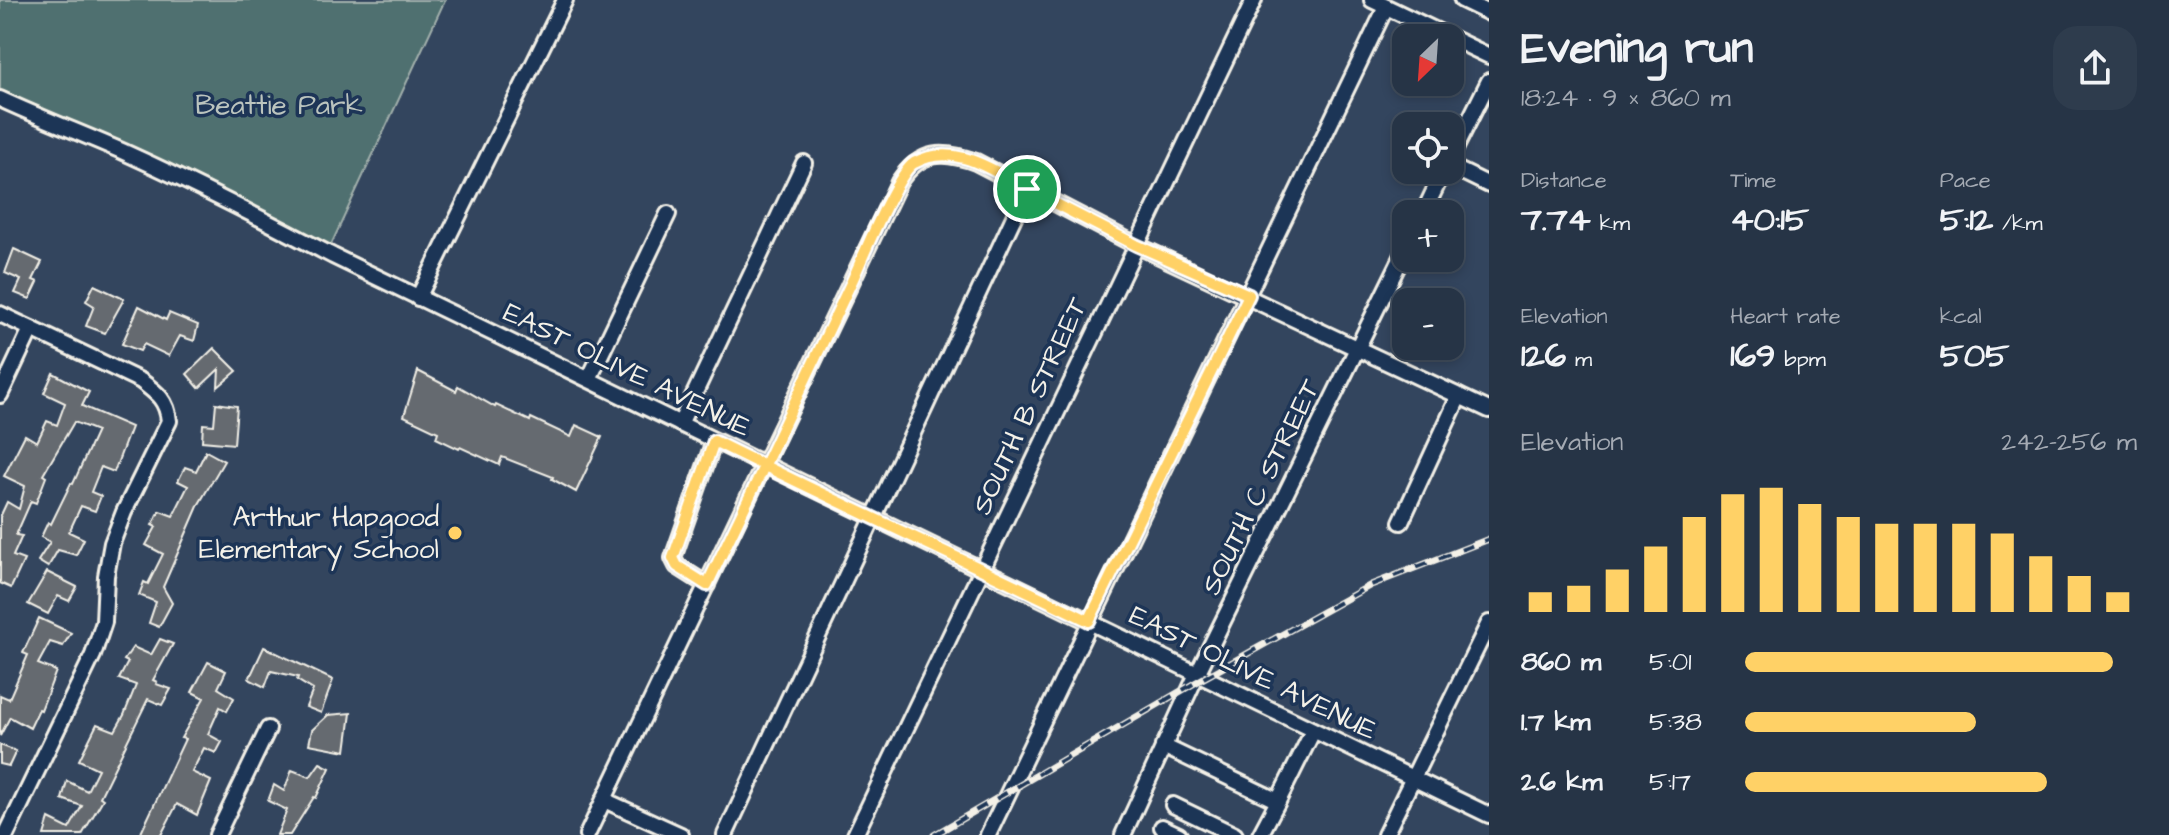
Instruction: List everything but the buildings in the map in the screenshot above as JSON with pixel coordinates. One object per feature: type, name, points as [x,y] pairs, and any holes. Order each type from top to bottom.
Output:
[{"type":"street","points":[[418,298],[565,0]]},
{"type":"street","name":"SOUTH B STREET","points":[[855,835],[1254,0]]},
{"type":"street","points":[[1372,0],[1489,56]]},
{"type":"street","points":[[1462,0],[1489,13]]},
{"type":"street","points":[[988,835],[1386,7]]},
{"type":"street","points":[[1464,131],[1489,81]]},
{"type":"street","name":"EAST OLIVE AVENUE","points":[[0,99],[122,151],[222,199],[418,298],[1489,815]]},
{"type":"street","points":[[587,835],[899,182],[910,165],[928,157],[948,154],[962,157],[1136,245],[1249,295],[1357,350],[1489,410]]},
{"type":"street","points":[[680,424],[804,163]]},
{"type":"street","points":[[1464,173],[1489,185]]},
{"type":"street","points":[[725,835],[1027,189]]},
{"type":"street","points":[[589,379],[668,214]]},
{"type":"street","name":"SOUTH C STREET","points":[[1123,835],[1197,674],[1395,272]]},
{"type":"street","points":[[0,314],[141,381],[161,396],[168,408],[169,421],[112,543],[106,576],[104,622],[93,655],[6,835]]},
{"type":"street","points":[[0,395],[31,329]]},
{"type":"street","points":[[1401,522],[1459,396]]},
{"type":"street","points":[[707,585],[677,566],[673,558],[714,441]]},
{"type":"street","points":[[1385,835],[1489,623]]},
{"type":"street","points":[[217,835],[268,729]]},
{"type":"street","points":[[1260,835],[1313,731]]},
{"type":"street","points":[[1163,746],[1278,801]]},
{"type":"street","points":[[604,800],[681,835]]},
{"type":"street","points":[[1173,805],[1235,835]]},
{"type":"street","points":[[1162,827],[1179,835]]},
{"type":"green space","name":"Beattie Park","points":[[0,0],[445,0],[330,247],[0,90]]},
{"type":"railway","points":[[934,835],[1193,684],[1371,585],[1489,539]]},
{"type":"place","name":"Arthur Hapgood Elementary School","points":[[455,533]]},
{"type":"route","points":[[1027,189],[976,162],[948,154],[928,157],[910,165],[899,182],[764,466],[707,585],[677,566],[673,558],[704,477],[714,441],[764,466],[982,568],[1089,621],[1249,295],[1136,245],[1027,189]]}]
